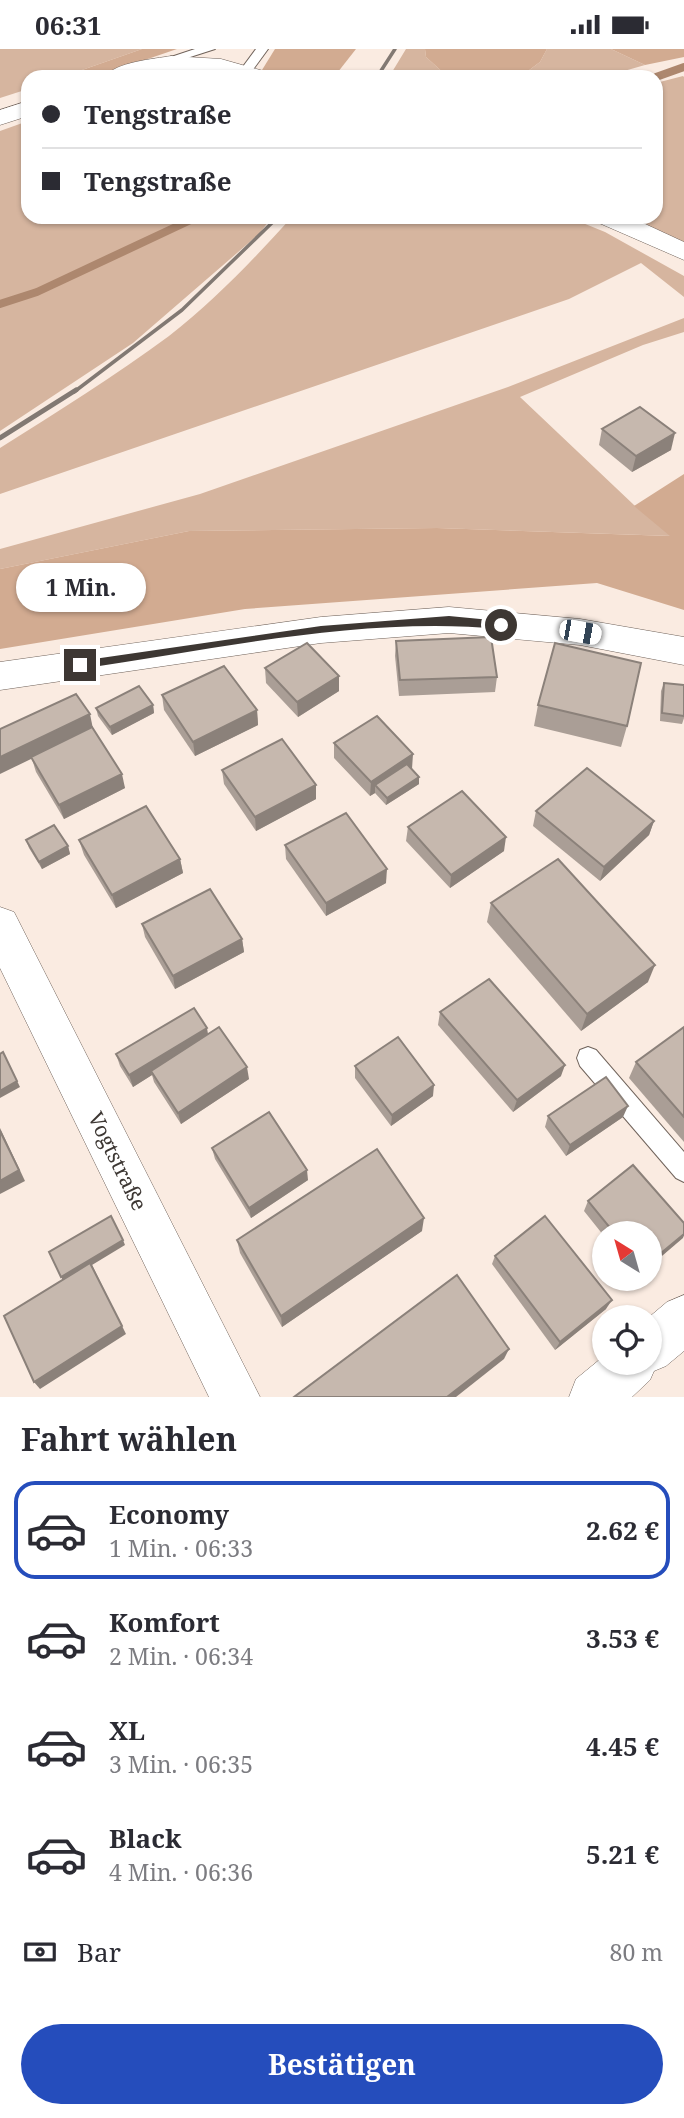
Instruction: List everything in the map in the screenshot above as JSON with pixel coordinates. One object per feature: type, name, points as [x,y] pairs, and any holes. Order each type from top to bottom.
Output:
[{"type":"street","points":[[137,70],[193,60],[235,70]]},
{"type":"street","points":[[0,118],[21,110]]},
{"type":"street","points":[[623,224],[684,252]]},
{"type":"street","points":[[0,676],[321,630],[449,620],[580,632],[684,651]]},
{"type":"street","name":"Vogtstraße","points":[[0,925],[235,1397]]},
{"type":"street","points":[[662,1338],[684,1319]]},
{"type":"street","points":[[594,1397],[619,1375]]},
{"type":"lane","points":[[145,67],[209,49]]},
{"type":"lane","points":[[254,70],[262,49]]},
{"type":"lane","points":[[588,1058],[684,1170]]},
{"type":"shaded area","points":[[0,49],[142,49],[82,70],[21,70],[21,91],[0,98]]},
{"type":"shaded area","points":[[142,49],[177,49],[116,70],[82,70]]},
{"type":"shaded area","points":[[275,49],[356,49],[340,70],[262,70]]},
{"type":"shaded area","points":[[406,49],[425,49],[426,57],[440,70],[393,70]]},
{"type":"shaded area","points":[[425,49],[547,49],[540,62],[529,70],[440,70],[426,57]]},
{"type":"shaded area","points":[[547,49],[611,49],[645,65],[628,70],[529,70],[540,62]]},
{"type":"shaded area","points":[[611,49],[684,49],[684,57],[645,65]]},
{"type":"shaded area","points":[[684,77],[684,246],[639,224],[663,224],[663,81]]},
{"type":"shaded area","points":[[21,124],[21,224],[267,224],[259,234],[133,343],[0,431],[0,131]]},
{"type":"shaded area","points":[[285,224],[585,224],[605,232],[684,276],[684,297],[641,263],[569,299],[0,494],[0,448],[107,380],[169,336],[202,309]]},
{"type":"shaded area","points":[[684,318],[684,332],[643,345],[520,397],[634,505],[672,536],[437,528],[189,531],[0,569],[0,549],[200,494],[508,387]]},
{"type":"shaded area","points":[[684,474],[684,610],[597,583],[245,609],[0,649],[0,569],[189,531],[437,528],[670,536],[634,506]]},
{"type":"building","points":[[640,407],[675,433],[636,456],[602,429]]},
{"type":"building","points":[[491,637],[497,677],[400,680],[396,641]]},
{"type":"building","points":[[307,643],[339,676],[297,702],[265,668]]},
{"type":"building","points":[[555,643],[641,663],[627,726],[538,705]]},
{"type":"building","points":[[224,666],[257,710],[193,742],[162,695]]},
{"type":"building","points":[[664,683],[684,685],[684,716],[662,713]]},
{"type":"building","points":[[139,686],[153,705],[110,727],[96,708]]},
{"type":"building","points":[[76,694],[90,714],[0,757],[0,729]]},
{"type":"building","points":[[377,716],[413,754],[371,782],[334,743]]},
{"type":"building","points":[[92,727],[122,774],[59,805],[31,757]]},
{"type":"building","points":[[282,739],[316,785],[255,817],[222,770]]},
{"type":"building","points":[[407,764],[419,777],[387,798],[375,785]]},
{"type":"building","points":[[587,768],[654,821],[604,867],[536,811]]},
{"type":"building","points":[[462,791],[506,837],[451,875],[408,827]]},
{"type":"building","points":[[146,806],[180,859],[112,895],[79,840]]},
{"type":"building","points":[[346,813],[387,869],[326,903],[285,845]]},
{"type":"building","points":[[54,825],[68,846],[39,862],[26,840]]},
{"type":"building","points":[[558,859],[655,965],[587,1014],[491,903]]},
{"type":"building","points":[[210,889],[242,939],[173,976],[142,924]]},
{"type":"building","points":[[489,979],[565,1065],[517,1100],[440,1012]]},
{"type":"building","points":[[194,1008],[207,1028],[129,1075],[116,1054]]},
{"type":"building","points":[[219,1027],[247,1067],[178,1113],[151,1071]]},
{"type":"building","points":[[684,1027],[684,1117],[636,1062]]},
{"type":"building","points":[[398,1037],[434,1085],[392,1115],[355,1066]]},
{"type":"building","points":[[3,1052],[17,1081],[0,1091],[0,1054]]},
{"type":"building","points":[[606,1077],[628,1106],[570,1145],[548,1116]]},
{"type":"building","points":[[269,1112],[307,1170],[249,1208],[212,1148]]},
{"type":"building","points":[[0,1131],[19,1170],[0,1181]]},
{"type":"building","points":[[377,1149],[424,1218],[281,1316],[237,1240]]},
{"type":"building","points":[[633,1165],[684,1223],[684,1234],[662,1252],[662,1221],[604,1221],[588,1201]]},
{"type":"building","points":[[111,1216],[123,1240],[61,1277],[49,1252]]},
{"type":"building","points":[[545,1216],[592,1275],[592,1291],[605,1291],[612,1300],[606,1305],[592,1305],[592,1316],[560,1342],[495,1256]]},
{"type":"building","points":[[90,1263],[122,1326],[34,1382],[4,1316]]},
{"type":"building","points":[[457,1275],[509,1349],[447,1397],[294,1397]]},
{"type":"waterway","points":[[663,74],[684,67]]},
{"type":"waterway","points":[[0,304],[37,292],[182,224]]},
{"type":"railway","points":[[382,70],[395,49]]},
{"type":"railway","points":[[74,392],[182,310],[271,224]]},
{"type":"railway","points":[[0,438],[76,390]]},
{"type":"route","points":[[80,665],[321,630],[449,620],[501,625]]}]
